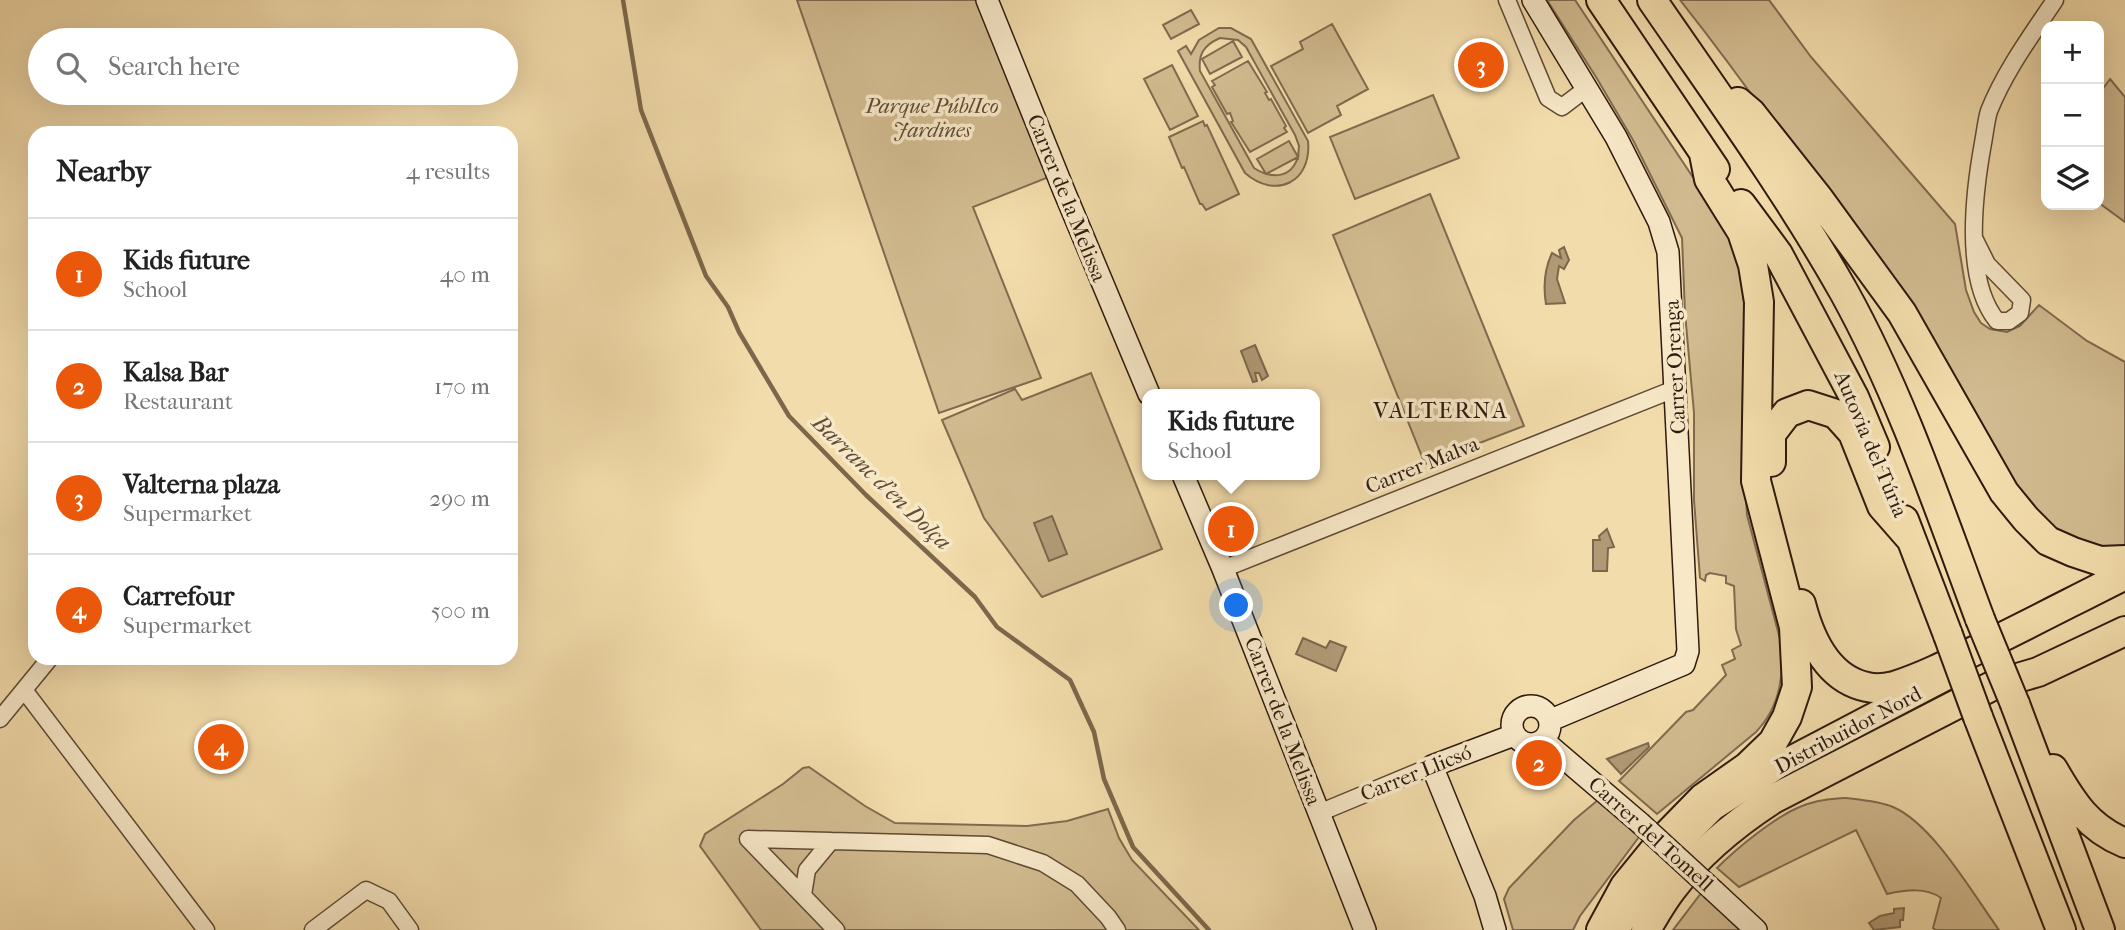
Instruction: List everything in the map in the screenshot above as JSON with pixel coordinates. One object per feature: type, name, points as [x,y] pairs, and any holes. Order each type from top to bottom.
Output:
[{"type":"highway","name":"Autovia del Túria","points":[[1601,0],[1704,154],[1784,266],[1854,397],[2061,930]]},
{"type":"highway","name":"Autovia del Túria","points":[[1652,0],[1801,219],[1844,293],[1887,379],[2101,930]]},
{"type":"highway","points":[[1701,71],[1751,113],[1819,199],[1902,313],[2004,492],[2026,519],[2048,541],[2073,552],[2100,561],[2125,560]]},
{"type":"highway","points":[[1601,930],[1625,886],[1664,838],[1703,798],[1747,767],[1773,742],[1787,717],[1797,687],[1794,627],[1756,481],[1759,302],[1753,265],[1742,232],[1709,179],[1704,154]]},
{"type":"highway","points":[[1910,538],[1882,506],[1853,433],[1836,414],[1808,405],[1787,413],[1771,434],[1771,483],[1806,623],[1821,654],[1832,669],[1851,681],[1868,687],[1890,687],[1930,673],[2125,575]]},
{"type":"highway","points":[[1994,685],[2038,672],[2125,631]]},
{"type":"highway","name":"Distribuïdor Nord","points":[[1646,930],[1672,888],[1712,846],[1750,814],[1803,782],[1994,685]]},
{"type":"highway","points":[[2015,704],[2064,789],[2085,819],[2125,843]]},
{"type":"main road","name":"Distribuïdor Nord","points":[[1617,930],[1646,882],[1677,844],[1713,808],[1780,764],[2125,588]]},
{"type":"main road","name":"Distribuïdor Nord","points":[[1994,685],[2125,618]]},
{"type":"street","name":"Carrer de la Melissa","points":[[987,0],[1147,389]]},
{"type":"street","points":[[1507,0],[1548,98],[1562,107],[1587,88]]},
{"type":"street","name":"Carrer Orenga","points":[[1533,0],[1616,137],[1659,222],[1668,252],[1677,387],[1688,651],[1684,664],[1551,720]]},
{"type":"street","points":[[1975,240],[1987,264],[2022,300],[2020,313],[2009,321],[1997,321],[1987,309],[1978,275],[1975,240],[1974,208],[1988,113],[2009,69],[2055,0]]},
{"type":"street","name":"Carrer Malva","points":[[1223,569],[1677,387]]},
{"type":"street","name":"Carrer de la Melissa","points":[[1185,480],[1223,569],[1365,930]]},
{"type":"street","points":[[0,719],[44,665]]},
{"type":"street","points":[[24,690],[206,930]]},
{"type":"street","points":[[1531,705],[1540,707],[1551,720],[1550,732],[1544,741],[1533,745],[1522,743],[1514,735],[1511,724],[1515,714],[1523,707],[1531,705]]},
{"type":"street","name":"Carrer Llicsó","points":[[1319,813],[1514,735]]},
{"type":"street","name":"Carrer del Tomell","points":[[1544,741],[1640,823],[1756,930]]},
{"type":"street","points":[[1432,766],[1485,897],[1495,930]]},
{"type":"street","points":[[836,930],[748,839],[988,845],[1043,863],[1077,884],[1117,930]]},
{"type":"street","points":[[803,895],[807,870],[831,841]]},
{"type":"street","points":[[313,930],[366,890],[389,901],[410,930]]},
{"type":"green space","name":"Parque PúblIco Jardines","points":[[797,0],[983,0],[1049,177],[973,207],[1041,378],[939,413]]},
{"type":"green space","points":[[1547,0],[1575,0],[1732,236],[1745,309],[1742,427],[1747,515],[1780,639],[1781,677],[1771,711],[1756,732],[1657,814],[1619,781],[1726,675],[1722,665],[1735,659],[1732,650],[1741,645],[1736,629],[1734,586],[1726,583],[1726,576],[1710,573],[1706,575],[1705,581],[1700,578],[1694,500],[1694,413],[1685,313],[1682,238],[1633,140]]},
{"type":"green space","points":[[1680,0],[1769,0],[1811,57],[1955,224],[1966,290],[1981,323],[1990,329],[2007,332],[2020,326],[2039,305],[2087,341],[2125,362],[2125,554],[2056,534],[2029,511],[1817,187]]},
{"type":"green space","points":[[1191,10],[1199,24],[1171,39],[1163,25]]},
{"type":"green space","points":[[1332,24],[1368,89],[1337,106],[1341,115],[1308,133],[1271,66],[1303,49],[1300,42]]},
{"type":"green space","points":[[1219,28],[1231,28],[1251,39],[1308,141],[1308,155],[1304,167],[1290,182],[1280,186],[1268,185],[1245,173],[1178,51],[1186,46],[1191,54],[1199,40]],"holes":[[[1220,38],[1238,40],[1246,47],[1299,146],[1298,157],[1291,170],[1280,175],[1266,174],[1254,168],[1200,71],[1203,51]]]},
{"type":"green space","points":[[1233,41],[1242,57],[1210,74],[1202,59]]},
{"type":"green space","points":[[1248,61],[1287,132],[1250,152],[1231,122],[1230,113],[1227,114],[1212,87],[1215,85],[1212,81]]},
{"type":"green space","points":[[1172,65],[1198,116],[1170,130],[1144,79]]},
{"type":"green space","points":[[2110,79],[2125,97],[2125,222],[2104,207],[2104,87]]},
{"type":"green space","points":[[1433,95],[1459,158],[1355,199],[1330,137]]},
{"type":"green space","points":[[1203,121],[1239,194],[1206,210],[1200,204],[1169,137]]},
{"type":"green space","points":[[1289,141],[1298,157],[1266,174],[1257,159]]},
{"type":"green space","points":[[1430,194],[1524,426],[1425,464],[1333,235]]},
{"type":"green space","points":[[1091,373],[1162,549],[1042,597],[984,518],[942,420],[1015,389],[1022,400]]},
{"type":"green space","points":[[809,767],[865,806],[895,823],[1027,826],[1067,821],[1108,809],[1119,838],[1132,860],[1199,930],[761,930],[700,846],[705,834],[803,768]]},
{"type":"green space","points":[[1845,798],[1893,807],[1923,828],[1951,861],[1999,930],[1933,928],[1941,898],[1922,891],[1887,894],[1856,830],[1739,887],[1717,868],[1757,833],[1781,817],[1813,802]]},
{"type":"green space","points":[[1598,800],[1639,837],[1580,916],[1573,930],[1513,930],[1504,899],[1509,888],[1574,820]]},
{"type":"green space","points":[[1702,892],[1743,930],[1673,930]]},
{"type":"shaded area","points":[[1564,247],[1569,260],[1564,269],[1559,266],[1557,279],[1565,303],[1546,304],[1544,284],[1547,266],[1552,253],[1561,258],[1559,250]]},
{"type":"shaded area","points":[[1255,345],[1268,376],[1262,380],[1259,373],[1255,373],[1257,381],[1253,382],[1241,351]]},
{"type":"shaded area","points":[[1052,516],[1067,554],[1049,561],[1034,523]]},
{"type":"shaded area","points":[[1607,529],[1614,547],[1608,548],[1607,571],[1593,571],[1593,540],[1600,540],[1599,536]]},
{"type":"shaded area","points":[[1303,638],[1326,648],[1330,641],[1346,647],[1336,671],[1296,654]]},
{"type":"shaded area","points":[[1648,743],[1649,747],[1621,774],[1607,759]]},
{"type":"shaded area","points":[[1904,908],[1900,927],[1874,930],[1869,923],[1880,916],[1894,913],[1894,909]]},
{"type":"waterway","name":"Barranc d'en Dolça","points":[[623,0],[641,110],[706,276],[728,307],[739,332],[789,416],[866,495],[975,597],[997,627],[1070,680],[1094,732],[1104,779],[1133,847],[1209,930]]},
{"type":"place","name":"Valterna plaza","points":[[1481,65]]},
{"type":"place","name":"Kids future","points":[[1231,529]]},
{"type":"place","name":"Carrefour","points":[[221,747]]},
{"type":"place","name":"Kalsa Bar","points":[[1539,763]]},
{"type":"district","name":"VALTERNA","points":[[1441,410]]}]
